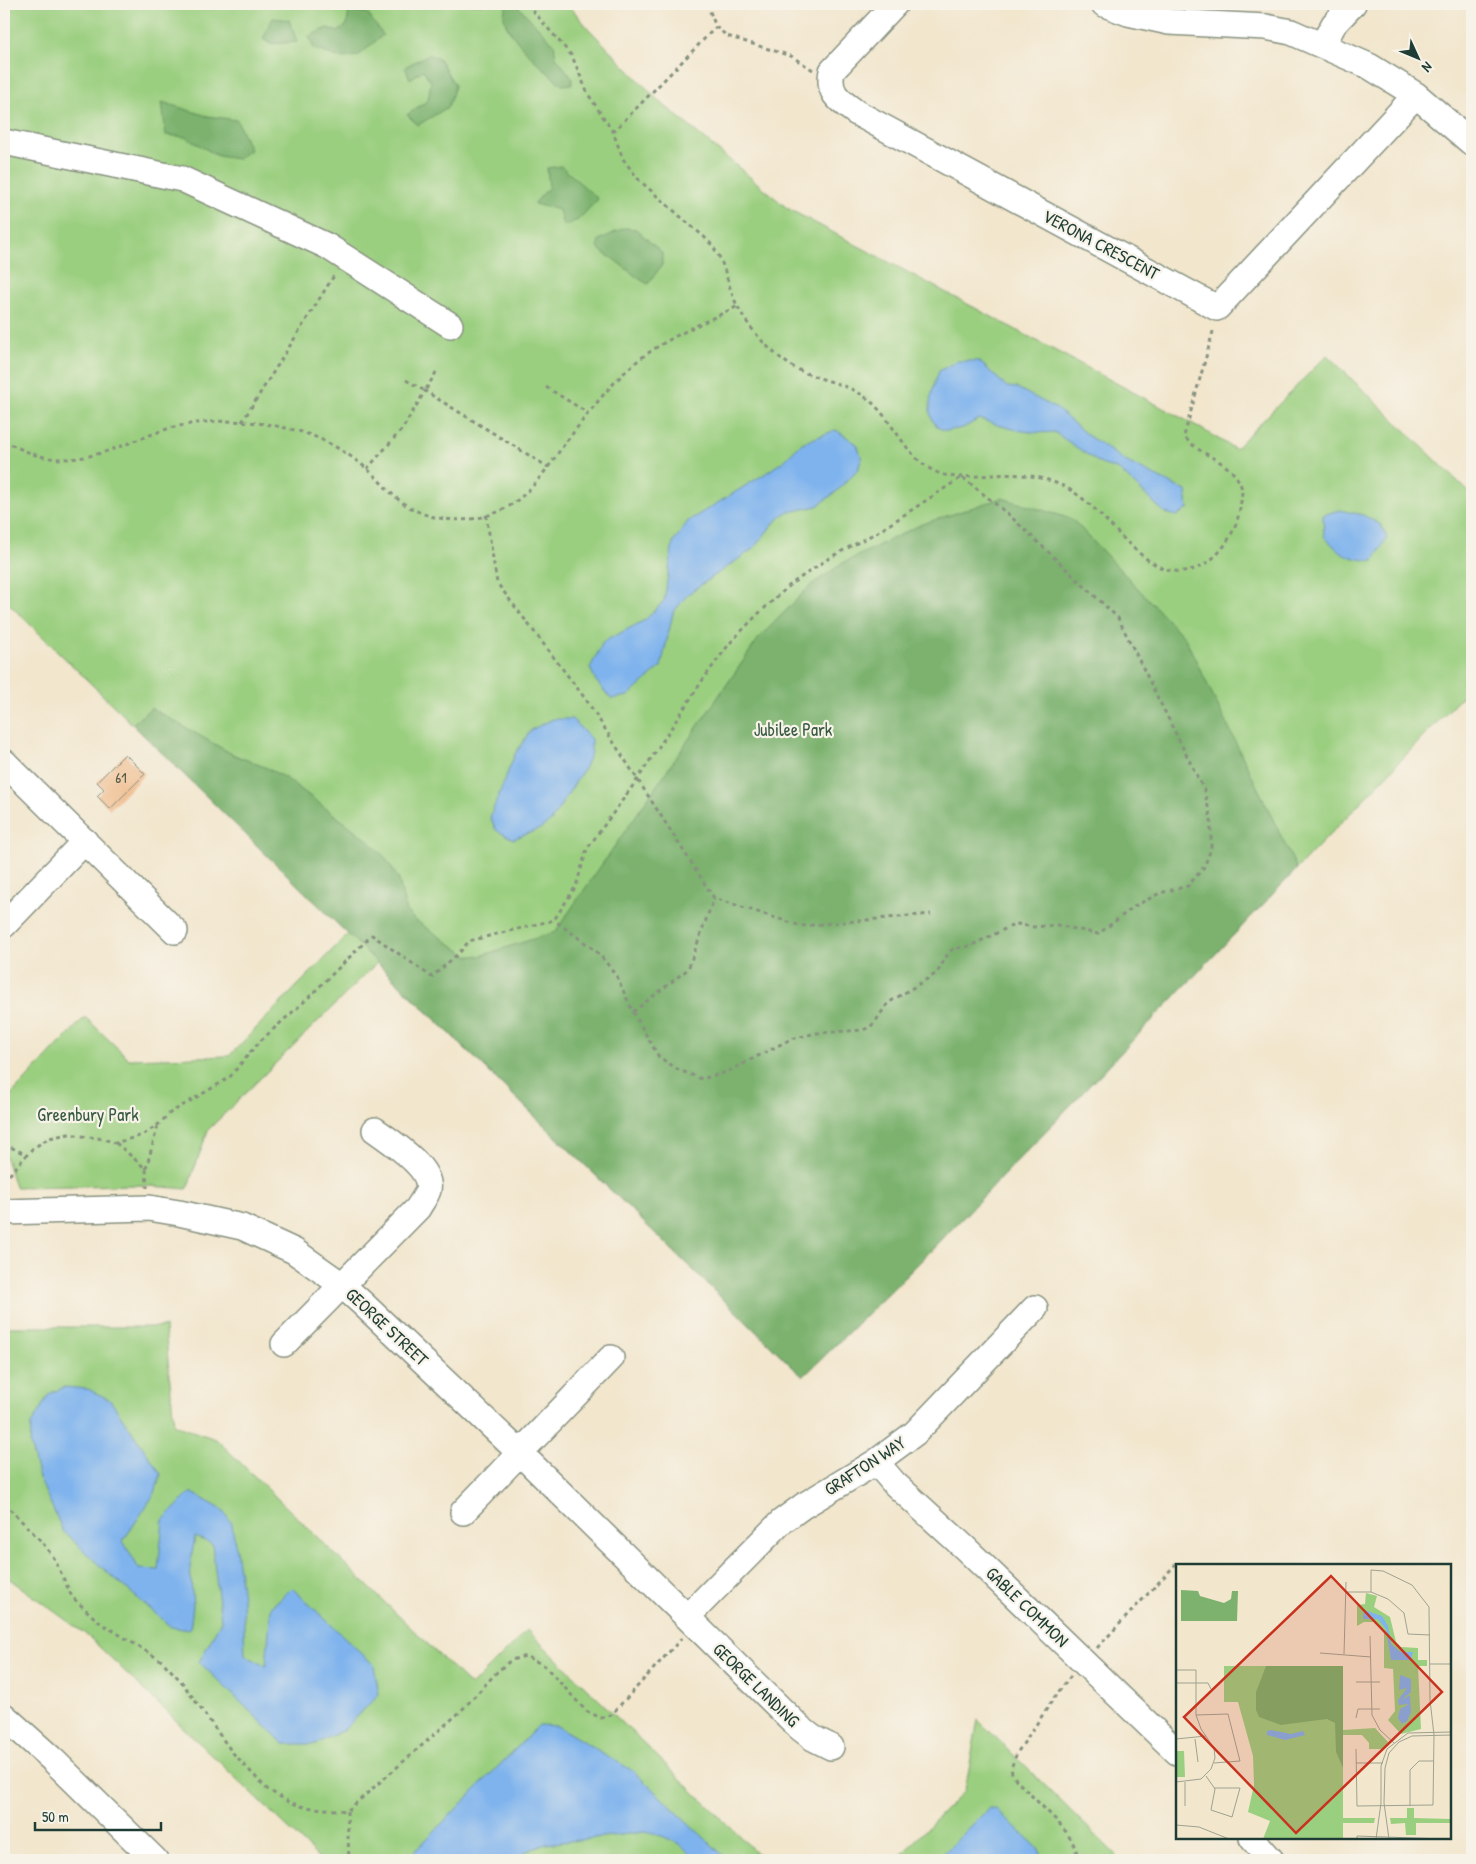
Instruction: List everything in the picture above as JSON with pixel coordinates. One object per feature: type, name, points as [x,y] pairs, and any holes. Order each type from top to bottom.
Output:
[{"type":"street","points":[[830,82],[832,71],[895,4]]},
{"type":"street","points":[[1104,4],[1128,13],[1169,22],[1224,14],[1266,27],[1283,30],[1323,44],[1369,66],[1416,95],[1472,143]]},
{"type":"street","points":[[1323,44],[1334,24],[1353,4]]},
{"type":"street","name":"VERONA CRESCENT","points":[[830,82],[834,93],[857,113],[1217,308]]},
{"type":"street","points":[[1217,308],[1416,95]]},
{"type":"street","points":[[4,142],[182,179],[327,246],[450,325]]},
{"type":"street","points":[[4,762],[175,931]]},
{"type":"street","points":[[4,925],[85,841]]},
{"type":"street","points":[[284,1344],[418,1208],[426,1197],[428,1188],[426,1178],[418,1165],[398,1146],[375,1130]]},
{"type":"street","name":"GEORGE STREET","points":[[4,1212],[149,1208],[242,1227],[294,1251],[342,1284],[520,1453],[686,1626]]},
{"type":"street","name":"GRAFTON WAY","points":[[686,1626],[781,1522],[802,1506],[876,1462],[901,1444],[926,1422],[1035,1308]]},
{"type":"street","points":[[463,1512],[611,1358]]},
{"type":"street","name":"GABLE COMMON","points":[[876,1462],[894,1483],[965,1548],[1176,1751]]},
{"type":"street","name":"GEORGE LANDING","points":[[686,1626],[800,1728],[830,1747]]},
{"type":"street","points":[[4,1716],[54,1761],[155,1860]]},
{"type":"street","points":[[1253,1839],[1271,1860]]},
{"type":"path","points":[[527,4],[572,56],[588,94],[613,132],[624,159],[639,180],[713,247],[738,306],[764,344],[788,364],[802,372],[850,388],[862,394],[871,401],[909,450],[922,463],[934,471],[949,476],[1019,474],[1048,480],[1066,488],[1097,511],[1137,551],[1151,562],[1171,570],[1184,571],[1199,567],[1220,553],[1228,544],[1240,514],[1241,485],[1221,463],[1191,444],[1184,436],[1214,328],[1217,308]]},
{"type":"path","points":[[707,4],[716,27],[727,36],[791,56],[830,82]]},
{"type":"path","points":[[613,132],[716,27]]},
{"type":"path","points":[[242,422],[345,257]]},
{"type":"path","points":[[4,441],[42,457],[81,459],[110,451],[169,429],[213,421],[242,422],[290,428],[313,436],[339,449],[367,469],[404,504],[418,512],[442,519],[459,520],[486,516],[520,499],[548,467],[588,413],[624,373],[644,356],[664,343],[738,306]]},
{"type":"path","points":[[367,469],[403,428],[438,369]]},
{"type":"path","points":[[406,380],[548,467]]},
{"type":"path","points":[[546,387],[588,413]]},
{"type":"path","points":[[115,1143],[143,1135],[159,1124],[170,1113],[229,1078],[258,1043],[306,1000],[372,935],[432,977],[460,952],[469,941],[554,920],[576,886],[587,850],[730,643],[791,584],[829,558],[881,530],[962,477]]},
{"type":"path","points":[[554,920],[595,950],[600,956],[616,977],[633,1012],[659,1057],[679,1070],[702,1079],[727,1072],[791,1039],[817,1033],[863,1030],[870,1027],[888,1002],[936,973],[949,952],[953,949],[970,946],[1009,926],[1018,924],[1033,927],[1057,925],[1098,934],[1135,906],[1160,893],[1188,886],[1204,867],[1211,849],[1211,819],[1204,790],[1118,618],[1007,513],[962,477]]},
{"type":"path","points":[[486,516],[497,583],[587,701],[714,898],[801,926],[930,914]]},
{"type":"path","points":[[633,1012],[688,969],[714,898]]},
{"type":"path","points":[[149,1208],[146,1168],[159,1124]]},
{"type":"path","points":[[4,1181],[32,1149],[49,1138],[68,1134],[104,1139],[115,1143],[146,1168]]},
{"type":"path","points":[[4,1144],[27,1155]]},
{"type":"path","points":[[4,1503],[41,1541],[54,1558],[72,1597],[99,1622],[162,1661],[181,1682],[232,1752],[267,1788],[289,1802],[304,1807],[347,1811],[460,1712],[497,1672],[511,1660],[526,1656],[545,1666],[586,1711],[601,1718],[612,1715],[686,1626]]},
{"type":"path","points":[[1093,1652],[1176,1564]]},
{"type":"path","points":[[1073,1673],[1017,1754],[1011,1768],[1012,1774],[1017,1781],[1067,1833],[1079,1860]]},
{"type":"path","points":[[347,1811],[349,1860]]},
{"type":"green space","name":"Jubilee Park","points":[[4,4],[568,4],[588,28],[658,100],[787,208],[1195,425],[1235,449],[1327,355],[1472,495],[1472,686],[926,1256],[803,1377],[377,963],[208,1130],[187,1189],[138,1185],[15,1187],[4,1152],[4,1102],[85,1017],[129,1059],[229,1056],[348,934],[4,599]]},
{"type":"green space","points":[[508,4],[516,4],[554,44],[556,57],[572,78],[572,84],[562,85],[537,63],[518,42],[506,23],[504,14]]},
{"type":"green space","points":[[349,10],[367,13],[383,35],[358,56],[341,58],[314,49],[309,36],[328,28],[338,32],[347,25]]},
{"type":"green space","points":[[273,18],[289,20],[297,42],[270,44],[263,39]]},
{"type":"green space","points":[[429,54],[440,60],[455,86],[448,107],[418,125],[407,115],[428,100],[431,82],[423,70],[410,79],[405,67]]},
{"type":"green space","points":[[162,102],[207,116],[237,120],[250,150],[237,159],[218,156],[185,137],[166,135]]},
{"type":"green space","points":[[561,166],[598,199],[578,220],[563,226],[559,210],[534,204],[549,187],[547,168]]},
{"type":"green space","points":[[624,228],[636,229],[662,253],[662,265],[648,284],[604,253],[598,246],[599,240]]},
{"type":"green space","points":[[1002,498],[1072,519],[1185,638],[1297,869],[926,1256],[803,1377],[132,724],[151,708],[232,754],[267,768],[287,779],[368,840],[385,857],[399,880],[406,911],[415,920],[468,956],[480,956],[555,932],[759,638],[811,585],[843,563],[922,524]]},
{"type":"green space","points":[[4,1327],[165,1327],[174,1425],[216,1439],[471,1686],[527,1630],[763,1859],[768,1860],[321,1860],[88,1636],[4,1575]]},
{"type":"green space","points":[[978,1720],[1118,1857],[1115,1860],[896,1860],[965,1790]]},
{"type":"water","points":[[957,361],[979,361],[1007,387],[1017,388],[1057,409],[1087,435],[1127,462],[1186,491],[1188,509],[1177,516],[1165,513],[1119,470],[1101,464],[1054,432],[1025,431],[979,419],[963,428],[946,431],[939,428],[932,420],[930,413],[932,391],[939,371]]},
{"type":"water","points":[[836,430],[857,444],[862,459],[858,469],[836,492],[817,506],[785,513],[773,524],[753,549],[688,594],[673,613],[661,667],[628,696],[611,699],[596,681],[590,668],[603,642],[645,620],[664,601],[673,543],[688,521],[785,460],[802,443]]},
{"type":"water","points":[[1339,510],[1363,515],[1381,525],[1387,538],[1373,561],[1345,554],[1335,548],[1324,536],[1323,515]]},
{"type":"water","points":[[553,719],[572,719],[591,739],[591,753],[585,767],[551,821],[540,829],[513,839],[496,830],[490,817],[515,754],[531,730]]},
{"type":"water","points":[[64,1387],[88,1389],[110,1400],[161,1474],[155,1493],[123,1541],[139,1569],[158,1570],[163,1520],[191,1492],[221,1509],[232,1523],[243,1597],[245,1655],[266,1666],[271,1607],[292,1588],[374,1665],[379,1694],[345,1729],[316,1744],[284,1744],[199,1662],[221,1621],[212,1544],[195,1537],[190,1566],[193,1606],[190,1630],[171,1627],[63,1531],[39,1478],[30,1444],[31,1425],[49,1394]]},
{"type":"water","points":[[539,1725],[557,1726],[633,1771],[728,1860],[696,1860],[680,1844],[662,1836],[644,1832],[546,1844],[527,1851],[518,1860],[406,1860]]},
{"type":"water","points":[[989,1808],[996,1809],[1039,1849],[1042,1860],[937,1860]]},
{"type":"building","points":[[125,754],[145,774],[110,809],[97,796],[104,789],[97,782]]},
{"type":"park label","name":"Greenbury Park","points":[[88,1115]]}]
